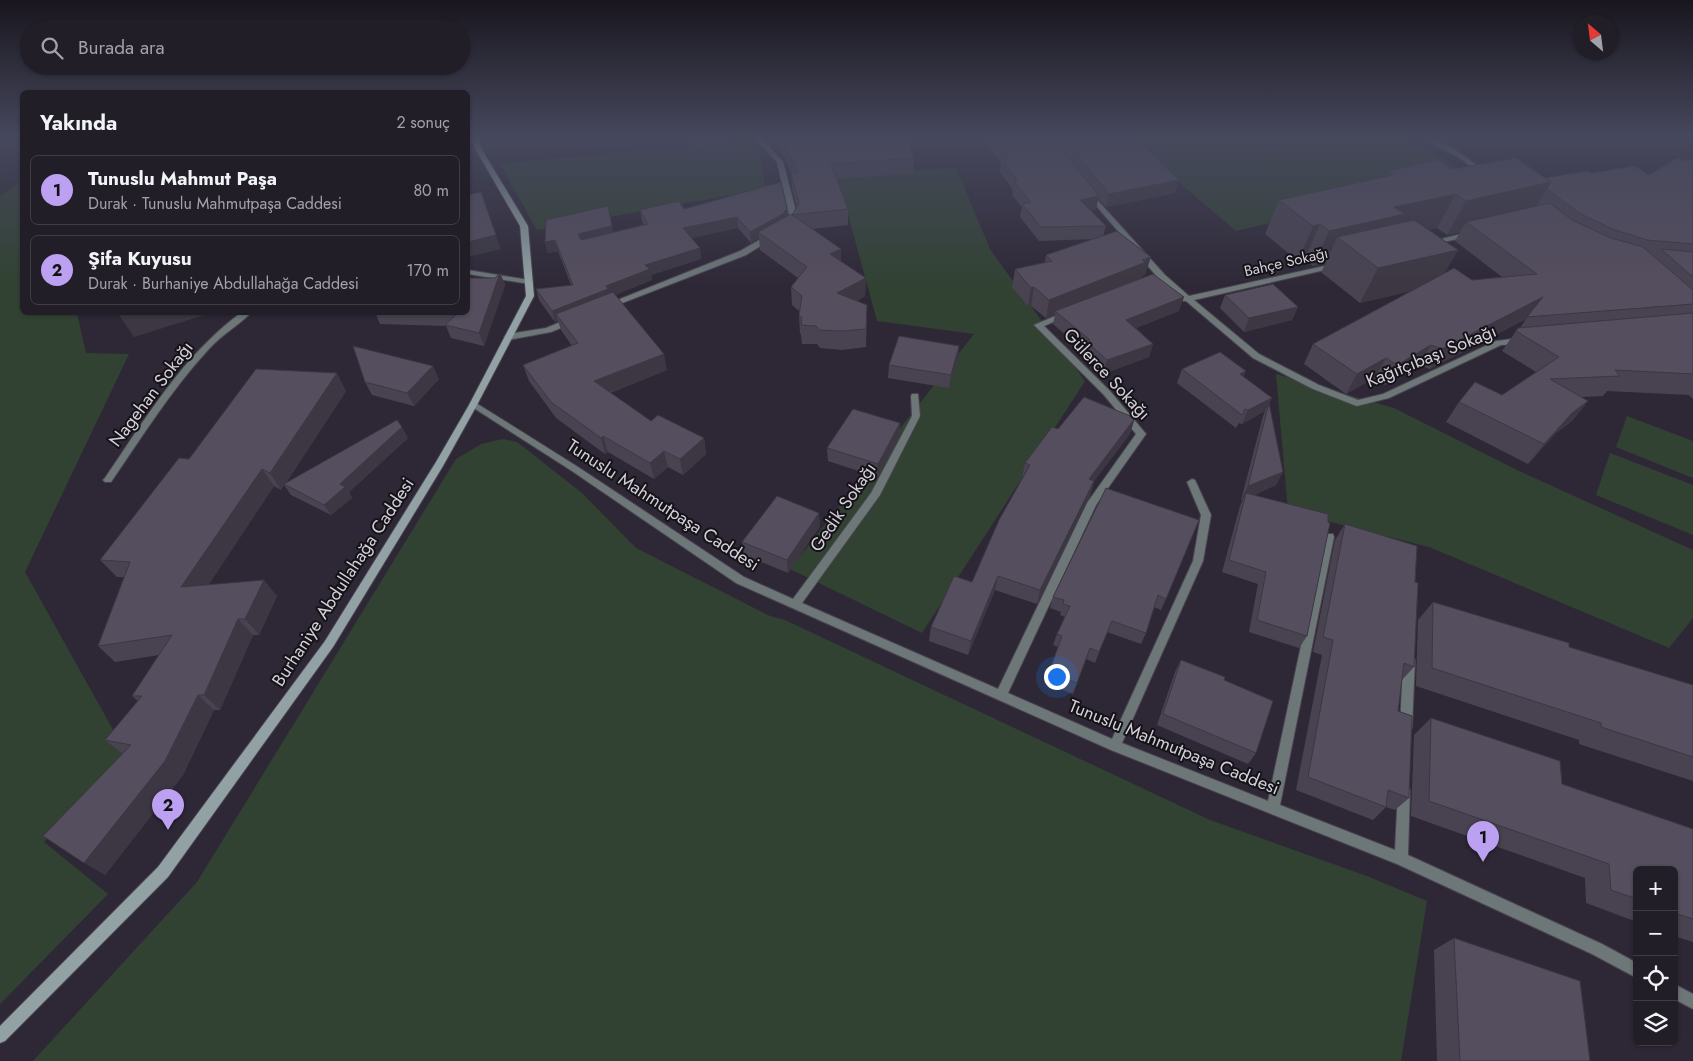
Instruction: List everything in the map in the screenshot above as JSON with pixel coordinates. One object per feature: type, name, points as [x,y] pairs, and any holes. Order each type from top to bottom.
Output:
[{"type":"main road","name":"Burhaniye Abdullahağa Caddesi","points":[[0,1036],[162,872],[329,644],[440,464],[530,296],[524,226],[503,188]]},
{"type":"street","points":[[603,308],[743,253],[788,228],[794,219],[786,188]]},
{"type":"street","name":"Kağıtçıbaşı Sokağı","points":[[1083,188],[1158,279],[1186,299],[1256,356],[1316,387],[1357,403],[1386,396],[1499,343],[1528,340]]},
{"type":"street","points":[[1424,244],[1481,231]]},
{"type":"street","name":"Bahçe Sokağı","points":[[1186,299],[1348,262]]},
{"type":"street","points":[[470,272],[529,282]]},
{"type":"street","name":"Gülerce Sokağı","points":[[1001,695],[1092,503],[1141,434],[1107,393],[1038,325],[1073,311]]},
{"type":"street","name":"Nagehan Sokağı","points":[[108,480],[196,356],[228,325],[243,315]]},
{"type":"street","points":[[508,337],[548,330],[576,319]]},
{"type":"street","name":"Gedik Sokağı","points":[[795,604],[875,495],[916,416],[915,396]]},
{"type":"street","name":"Tunuslu Mahmutpaşa Caddesi","points":[[473,405],[575,469],[740,580],[1115,746],[1401,859],[1597,949],[1633,969]]},
{"type":"street","points":[[1115,746],[1198,561],[1206,515],[1192,482]]},
{"type":"street","points":[[1273,808],[1329,537]]},
{"type":"street","points":[[1406,742],[1409,644]]},
{"type":"street","points":[[1401,859],[1404,781]]},
{"type":"street","points":[[1678,994],[1693,1002]]},
{"type":"green space","points":[[12,188],[20,188],[20,315],[77,315],[86,353],[129,354],[25,572],[126,753],[44,842],[108,894],[0,1004],[0,196]]},
{"type":"green space","points":[[513,188],[766,189],[537,230]]},
{"type":"green space","points":[[841,188],[964,188],[990,249],[1085,381],[922,633],[790,569],[974,334],[877,321]]},
{"type":"green space","points":[[1185,188],[1420,188],[1236,231]]},
{"type":"green space","points":[[1276,374],[1394,408],[1517,470],[1693,550],[1693,618],[1669,648],[1429,547],[1288,511]]},
{"type":"green space","points":[[1627,416],[1693,441],[1693,478],[1616,447]]},
{"type":"green space","points":[[503,439],[517,442],[582,493],[636,548],[770,616],[785,620],[1210,820],[1367,876],[1427,901],[1401,1061],[33,1061],[197,882],[456,459],[481,444]]},
{"type":"green space","points":[[1610,453],[1693,485],[1693,535],[1596,495]]},
{"type":"building","points":[[761,188],[782,188],[787,208],[783,214],[750,232],[737,217],[683,228],[700,248],[645,265],[650,269],[606,286],[608,289],[552,311],[536,289],[573,285],[555,240],[545,242],[546,220],[608,206],[612,226],[578,234],[581,240],[648,224],[640,210],[679,201],[684,209]]},
{"type":"building","points":[[795,188],[840,188],[848,209],[792,215],[799,203]]},
{"type":"building","points":[[1019,188],[1092,188],[1099,196],[1080,200],[1106,226],[1041,227],[1022,204],[1031,202]]},
{"type":"building","points":[[1104,188],[1141,188],[1109,194]]},
{"type":"building","points":[[1336,188],[1526,188],[1466,201],[1456,194],[1394,207],[1405,214],[1329,231],[1320,224],[1313,226],[1279,200]]},
{"type":"building","points":[[1693,188],[1693,244],[1647,240],[1612,229],[1579,213],[1547,189]]},
{"type":"building","points":[[481,192],[496,235],[470,242],[470,195]]},
{"type":"building","points":[[1550,203],[1572,220],[1611,238],[1643,247],[1693,290],[1693,304],[1527,317],[1543,297],[1442,349],[1431,345],[1397,365],[1386,358],[1357,374],[1313,344],[1454,268],[1472,280],[1537,274],[1466,222]]},
{"type":"building","points":[[791,214],[841,249],[830,254],[866,278],[837,293],[867,305],[866,329],[819,330],[816,326],[801,325],[802,318],[799,315],[802,296],[791,287],[807,267],[758,232]]},
{"type":"building","points":[[1414,220],[1458,250],[1378,268],[1337,237]]},
{"type":"building","points":[[1117,231],[1151,257],[1142,260],[1146,262],[1049,300],[1034,287],[1031,288],[1015,269],[1052,261],[1046,255]]},
{"type":"building","points":[[1661,249],[1693,252],[1693,277]]},
{"type":"building","points":[[500,273],[479,333],[445,325],[456,315],[470,315],[470,278],[495,278]]},
{"type":"building","points":[[1153,274],[1184,297],[1126,320],[1153,344],[1107,360],[1086,341],[1090,340],[1055,311]]},
{"type":"building","points":[[1273,284],[1298,307],[1249,318],[1225,295]]},
{"type":"building","points":[[613,292],[664,354],[594,381],[651,421],[658,415],[704,438],[680,459],[664,451],[650,463],[603,436],[601,438],[551,402],[523,365],[578,343],[556,314]]},
{"type":"building","points":[[1693,313],[1693,374],[1615,370],[1620,376],[1550,379],[1588,401],[1572,413],[1544,444],[1459,402],[1475,382],[1502,395],[1559,357],[1516,331],[1518,328]]},
{"type":"building","points":[[899,336],[959,346],[951,375],[889,365]]},
{"type":"building","points":[[353,346],[433,366],[407,393],[365,382]]},
{"type":"building","points":[[1220,352],[1246,371],[1240,374],[1272,398],[1248,410],[1245,409],[1242,415],[1182,369]]},
{"type":"building","points":[[256,369],[337,373],[270,473],[262,469],[181,587],[264,580],[245,619],[238,619],[204,695],[198,695],[165,761],[84,863],[43,836],[131,745],[105,740],[142,696],[132,696],[172,635],[98,646],[130,562],[100,560],[179,458],[189,459]]},
{"type":"building","points":[[1084,397],[1135,418],[1089,479],[1094,481],[1040,590],[998,576],[971,641],[931,627],[954,576],[972,582],[999,520],[1030,465],[1025,463],[1052,427],[1058,429]]},
{"type":"building","points":[[1269,403],[1283,472],[1248,486]]},
{"type":"building","points":[[853,409],[900,423],[878,464],[827,448]]},
{"type":"building","points":[[397,420],[402,427],[340,484],[345,487],[324,505],[284,484]]},
{"type":"building","points":[[1106,488],[1199,520],[1166,599],[1158,595],[1146,633],[1112,621],[1099,652],[1090,648],[1077,683],[1049,672],[1062,636],[1057,634],[1070,606],[1063,604],[1064,600],[1053,597]]},
{"type":"building","points":[[1246,493],[1328,514],[1328,522],[1330,523],[1307,636],[1257,620],[1266,572],[1229,560]]},
{"type":"building","points":[[777,496],[819,513],[787,560],[742,542]]},
{"type":"building","points":[[1345,524],[1417,546],[1415,582],[1418,583],[1414,667],[1404,663],[1398,711],[1412,716],[1409,798],[1388,790],[1386,807],[1308,777],[1333,640],[1323,637]]},
{"type":"building","points":[[1433,602],[1569,643],[1569,647],[1693,685],[1693,757],[1601,727],[1601,723],[1432,668]]},
{"type":"building","points":[[1181,660],[1225,677],[1224,680],[1273,701],[1256,753],[1163,714]]},
{"type":"building","points":[[1431,718],[1560,761],[1562,784],[1693,829],[1693,919],[1678,914],[1678,866],[1633,866],[1633,898],[1611,890],[1609,864],[1429,801]]},
{"type":"building","points":[[1454,938],[1580,981],[1590,1061],[1460,1061]]},
{"type":"place","name":"Şifa Kuyusu","points":[[168,830]]},
{"type":"place","name":"Tunuslu Mahmut Paşa","points":[[1483,862]]}]
